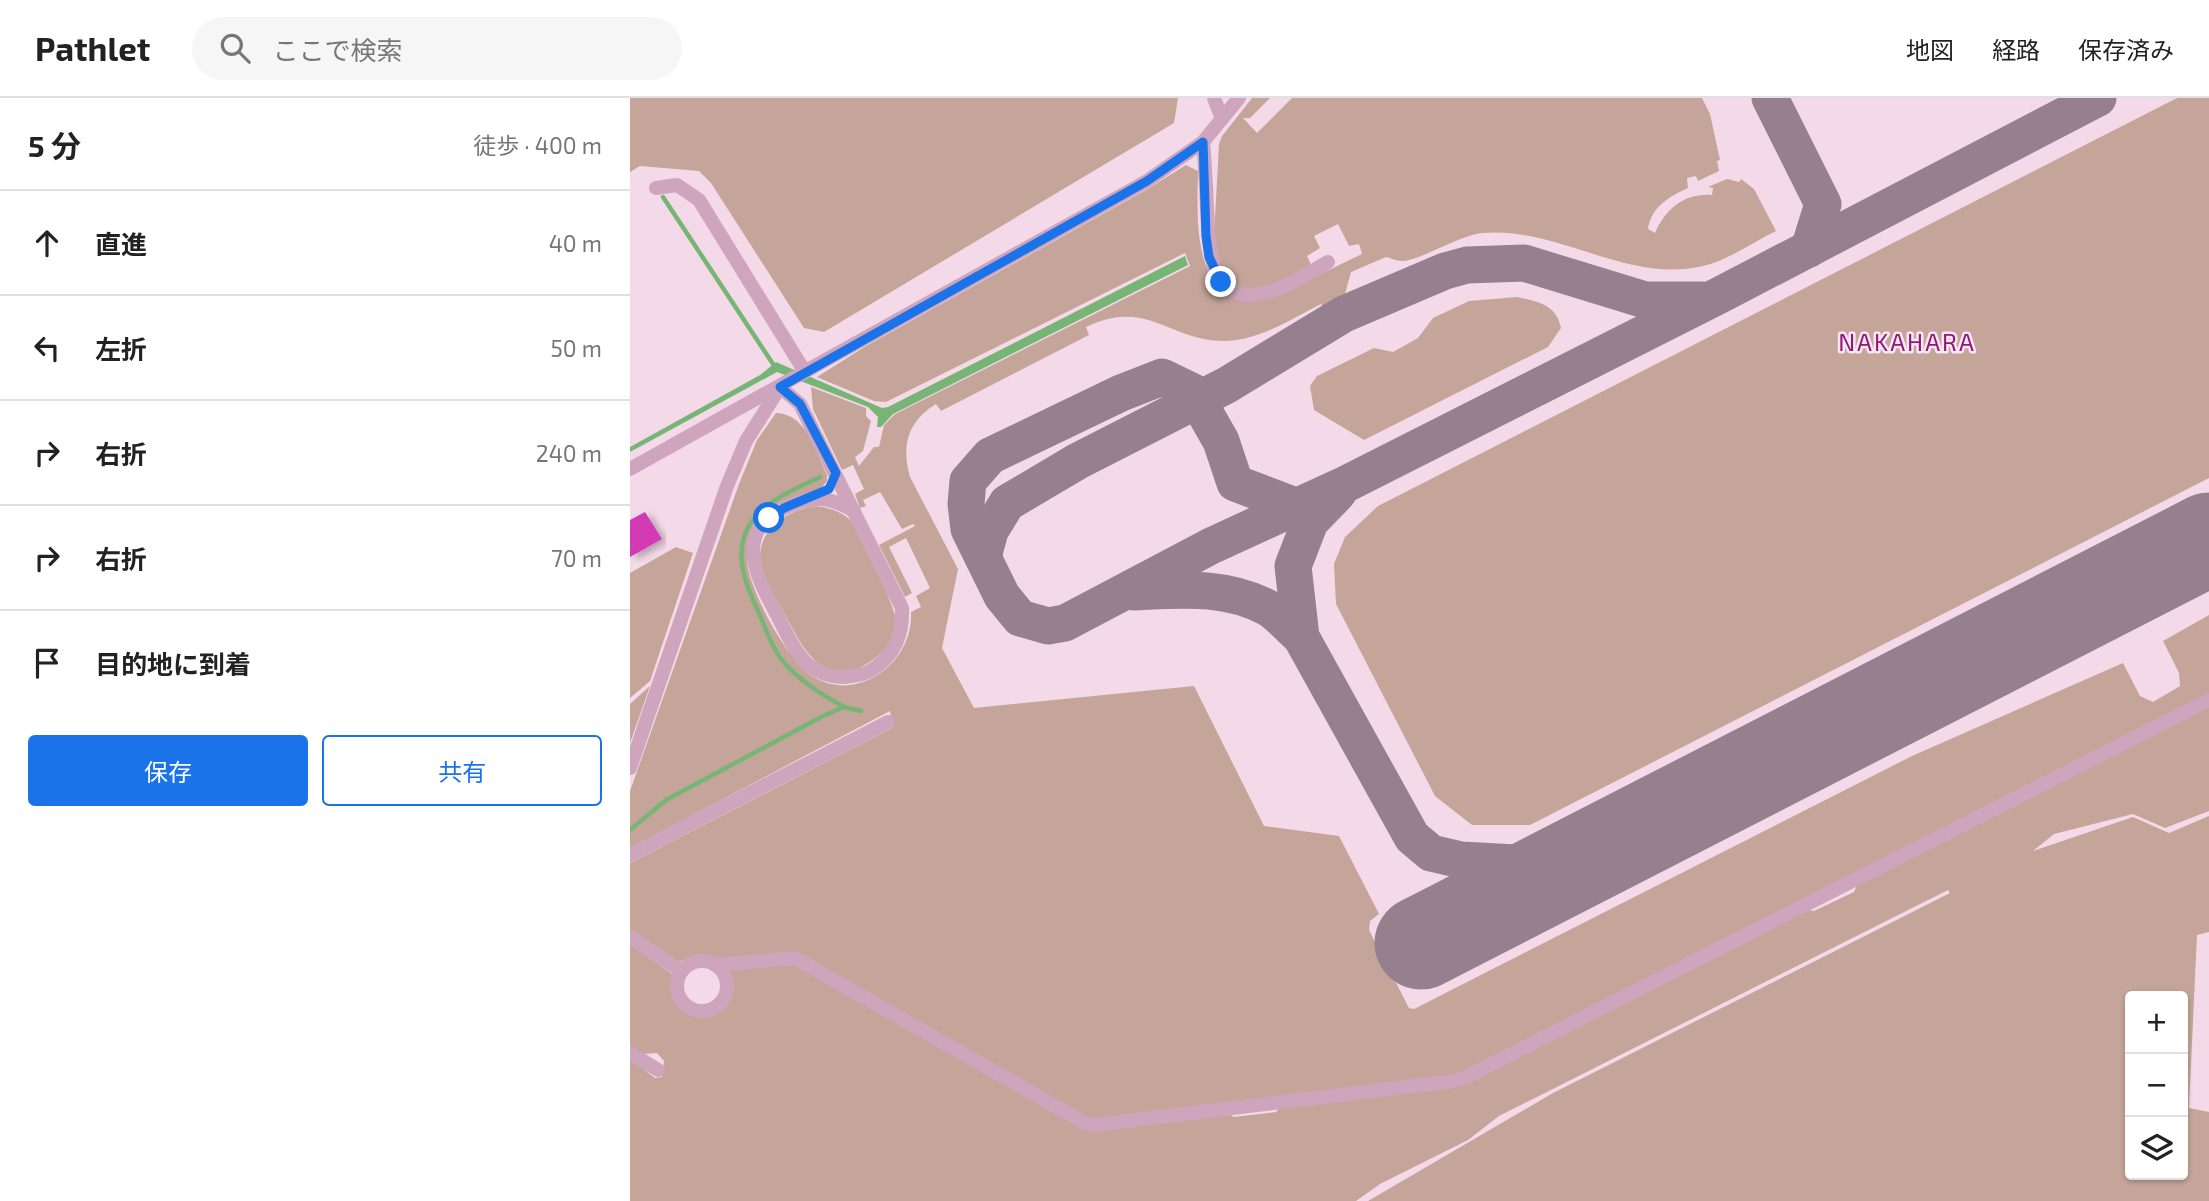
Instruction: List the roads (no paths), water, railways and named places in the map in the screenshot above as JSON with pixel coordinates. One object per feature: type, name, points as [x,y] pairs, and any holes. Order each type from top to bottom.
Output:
[{"type":"lane","points":[[1214,98],[1222,119]]},
{"type":"lane","points":[[630,469],[1147,181],[1203,142],[1239,98]]},
{"type":"lane","points":[[1203,142],[1206,236],[1209,257],[1221,282],[1239,293],[1263,293],[1328,262]]},
{"type":"lane","points":[[656,188],[677,185],[699,200],[805,372]]},
{"type":"lane","points":[[786,384],[800,404],[836,473],[902,608],[903,627],[890,655],[866,673],[834,677],[807,666],[797,654],[754,572],[752,555],[760,529],[769,518],[784,508],[817,497],[829,489],[836,473]]},
{"type":"lane","points":[[630,768],[727,486],[746,442],[786,384]]},
{"type":"lane","points":[[817,497],[836,500],[854,511]]},
{"type":"lane","points":[[715,965],[725,977],[726,992],[722,1000],[710,1009],[694,1010],[680,999],[677,983],[681,971],[699,961],[715,965],[795,958],[1083,1122],[1094,1125],[1454,1081],[1569,1026],[2209,700]]},
{"type":"lane","points":[[630,855],[888,722]]},
{"type":"lane","points":[[630,937],[681,971]]},
{"type":"lane","points":[[630,1053],[657,1070]]},
{"type":"waterway","points":[[663,197],[773,364]]},
{"type":"waterway","points":[[820,477],[781,497],[760,512],[744,538],[742,565],[750,593],[781,659],[802,680],[844,707]]},
{"type":"waterway","points":[[630,830],[666,800],[823,716],[844,707],[861,711]]},
{"type":"district","name":"NAKAHARA","points":[[1907,343]]}]
